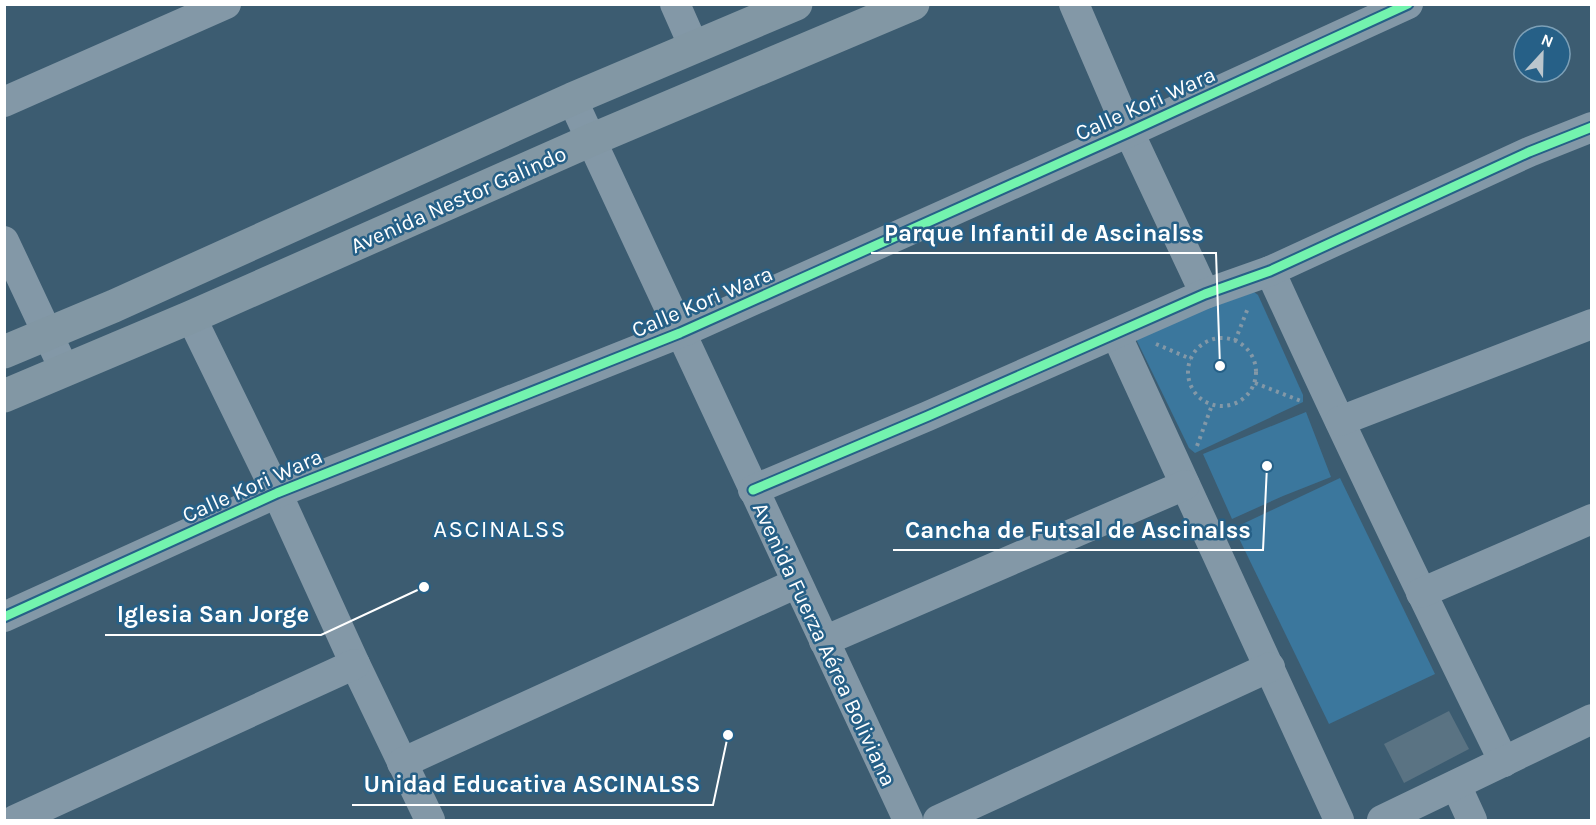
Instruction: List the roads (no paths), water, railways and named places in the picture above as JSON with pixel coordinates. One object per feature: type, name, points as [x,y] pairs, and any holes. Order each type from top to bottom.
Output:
[{"type":"main road","name":"Avenida Nestor Galindo","points":[[4,352],[572,99],[796,4]]},
{"type":"main road","name":"Avenida Nestor Galindo","points":[[4,396],[191,317],[591,140],[913,4]]},
{"type":"street","points":[[4,102],[226,4]]},
{"type":"street","points":[[675,4],[694,47]]},
{"type":"street","points":[[1074,4],[1129,132],[1206,294]]},
{"type":"street","name":"Calle Kori Wara","points":[[4,617],[277,493],[680,333],[1408,4]]},
{"type":"street","name":"Avenida Fuerza Aérea Boliviana","points":[[572,99],[908,820]]},
{"type":"street","points":[[753,489],[1206,294],[1270,271],[1529,152],[1592,126]]},
{"type":"street","points":[[4,241],[65,370]]},
{"type":"street","points":[[1270,271],[1503,762]]},
{"type":"street","points":[[191,317],[277,493],[355,664],[430,820]]},
{"type":"street","points":[[1336,413],[1592,324]]},
{"type":"street","points":[[1116,334],[1339,820]]},
{"type":"street","points":[[824,642],[1180,474]]},
{"type":"street","points":[[1421,593],[1592,519]]},
{"type":"street","points":[[402,763],[797,583]]},
{"type":"street","points":[[15,820],[355,664]]},
{"type":"street","points":[[938,820],[1270,667]]},
{"type":"street","points":[[1382,820],[1592,719]]},
{"type":"street","points":[[1456,784],[1472,820]]},
{"type":"place","name":"Parque Infantil de Ascinalss","points":[[1220,366]]},
{"type":"place","name":"Cancha de Futsal de Ascinalss","points":[[1267,466]]},
{"type":"place","name":"Iglesia San Jorge","points":[[424,587]]},
{"type":"place","name":"Unidad Educativa ASCINALSS","points":[[728,735]]},
{"type":"district","name":"ASCINALSS","points":[[500,529]]}]
